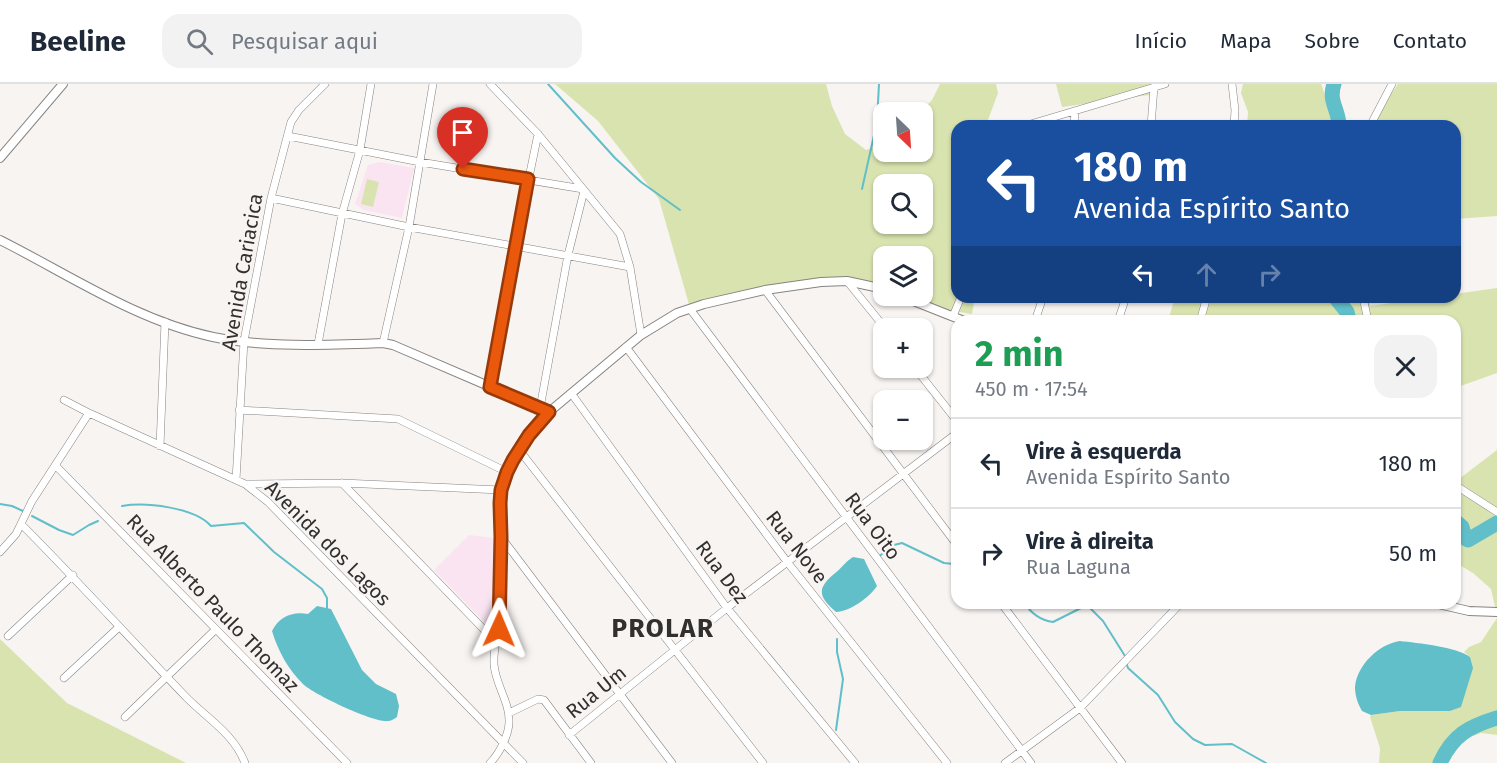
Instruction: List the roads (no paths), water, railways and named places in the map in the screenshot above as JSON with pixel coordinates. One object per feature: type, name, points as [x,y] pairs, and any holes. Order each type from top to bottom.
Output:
[{"type":"street","points":[[0,158],[63,84]]},
{"type":"street","name":"Avenida Cariacica","points":[[236,480],[244,341],[271,198],[291,122],[298,110],[325,84]]},
{"type":"street","points":[[318,344],[342,214],[360,150],[371,84]]},
{"type":"street","points":[[382,343],[409,227],[433,84]]},
{"type":"street","points":[[490,84],[538,134],[620,234],[630,267],[641,335]]},
{"type":"street","points":[[1044,120],[1165,84]]},
{"type":"street","points":[[1232,84],[1234,120]]},
{"type":"street","points":[[1373,120],[1392,84]]},
{"type":"street","points":[[1151,120],[1154,87]]},
{"type":"street","points":[[1074,120],[1075,111]]},
{"type":"street","points":[[490,387],[515,245],[538,134]]},
{"type":"street","points":[[288,136],[420,162],[583,190]]},
{"type":"street","points":[[540,408],[568,255],[583,190]]},
{"type":"street","points":[[271,198],[409,227],[630,267]]},
{"type":"street","points":[[0,240],[105,297],[165,322],[213,337],[244,341],[318,344],[382,343],[403,348],[549,412]]},
{"type":"street","points":[[490,763],[509,726],[508,714],[496,679],[494,656],[499,629],[501,490],[507,472],[549,412],[641,335],[666,319],[690,309],[765,290],[821,282],[847,281],[873,287]]},
{"type":"street","points":[[847,281],[877,318]]},
{"type":"street","points":[[765,290],[951,537]]},
{"type":"street","points":[[927,306],[951,315]]},
{"type":"street","name":"Rua Oito","points":[[690,309],[1031,763]]},
{"type":"street","points":[[160,446],[165,322]]},
{"type":"street","name":"Rua Nove","points":[[626,347],[788,562],[947,763]]},
{"type":"street","points":[[923,378],[951,413]]},
{"type":"street","name":"Rua Dez","points":[[571,393],[728,608],[855,763]]},
{"type":"street","name":"Avenida dos Lagos","points":[[64,399],[88,413],[245,484],[268,502],[523,763]]},
{"type":"street","points":[[239,410],[398,419],[507,472]]},
{"type":"street","points":[[0,552],[16,534],[32,501],[88,413]]},
{"type":"street","name":"Rua Um","points":[[569,735],[728,608],[951,438]]},
{"type":"street","points":[[520,451],[763,763]]},
{"type":"street","name":"Rua Alberto Paulo Thomaz","points":[[56,466],[347,763]]},
{"type":"street","points":[[245,484],[342,483],[501,490]]},
{"type":"street","points":[[342,483],[495,641]]},
{"type":"street","points":[[1461,489],[1497,512]]},
{"type":"street","points":[[21,524],[73,575],[167,676],[231,738],[245,763]]},
{"type":"street","points":[[501,537],[672,763]]},
{"type":"street","points":[[8,636],[73,575]]},
{"type":"street","points":[[1006,609],[1122,763]]},
{"type":"street","points":[[1005,763],[1080,708],[1175,609]]},
{"type":"street","points":[[1460,609],[1497,612]]},
{"type":"street","points":[[64,678],[119,627]]},
{"type":"street","points":[[125,717],[215,630]]},
{"type":"street","points":[[508,714],[541,699],[591,763]]},
{"type":"water","points":[[853,557],[864,559],[877,586],[859,603],[836,612],[826,602],[822,589],[828,579]]},
{"type":"water","points":[[317,606],[331,609],[362,670],[376,684],[396,694],[399,706],[397,717],[389,721],[381,720],[344,707],[309,689],[288,666],[280,653],[272,631],[278,622],[287,616],[297,613],[308,614]]},
{"type":"water","points":[[1400,641],[1447,648],[1470,657],[1473,668],[1461,707],[1450,711],[1400,711],[1371,715],[1362,711],[1355,690],[1360,671],[1377,651]]},
{"type":"waterway","points":[[548,84],[615,158],[641,182],[680,210]]},
{"type":"waterway","points":[[862,189],[877,122],[879,84]]},
{"type":"waterway","points":[[1334,84],[1332,96],[1338,120]]},
{"type":"waterway","points":[[1340,303],[1348,315]]},
{"type":"waterway","points":[[0,504],[23,511]]},
{"type":"waterway","points":[[122,506],[169,507],[193,514],[211,526],[244,523],[274,552],[322,589],[327,598],[327,611]]},
{"type":"waterway","points":[[32,516],[73,535],[98,521]]},
{"type":"waterway","points":[[1461,526],[1468,540],[1497,523]]},
{"type":"waterway","points":[[878,557],[894,545],[902,543],[944,563],[951,564]]},
{"type":"waterway","points":[[1029,609],[1037,616],[1053,622],[1079,609]]},
{"type":"waterway","points":[[1091,609],[1103,621],[1125,656]]},
{"type":"waterway","points":[[836,730],[843,679],[837,652],[837,639]]},
{"type":"waterway","points":[[1126,662],[1128,668],[1158,695],[1175,722],[1193,739],[1205,745],[1232,744],[1266,763]]},
{"type":"waterway","points":[[1440,763],[1450,745],[1462,733],[1497,718]]},
{"type":"district","name":"PROLAR","points":[[663,628]]}]
